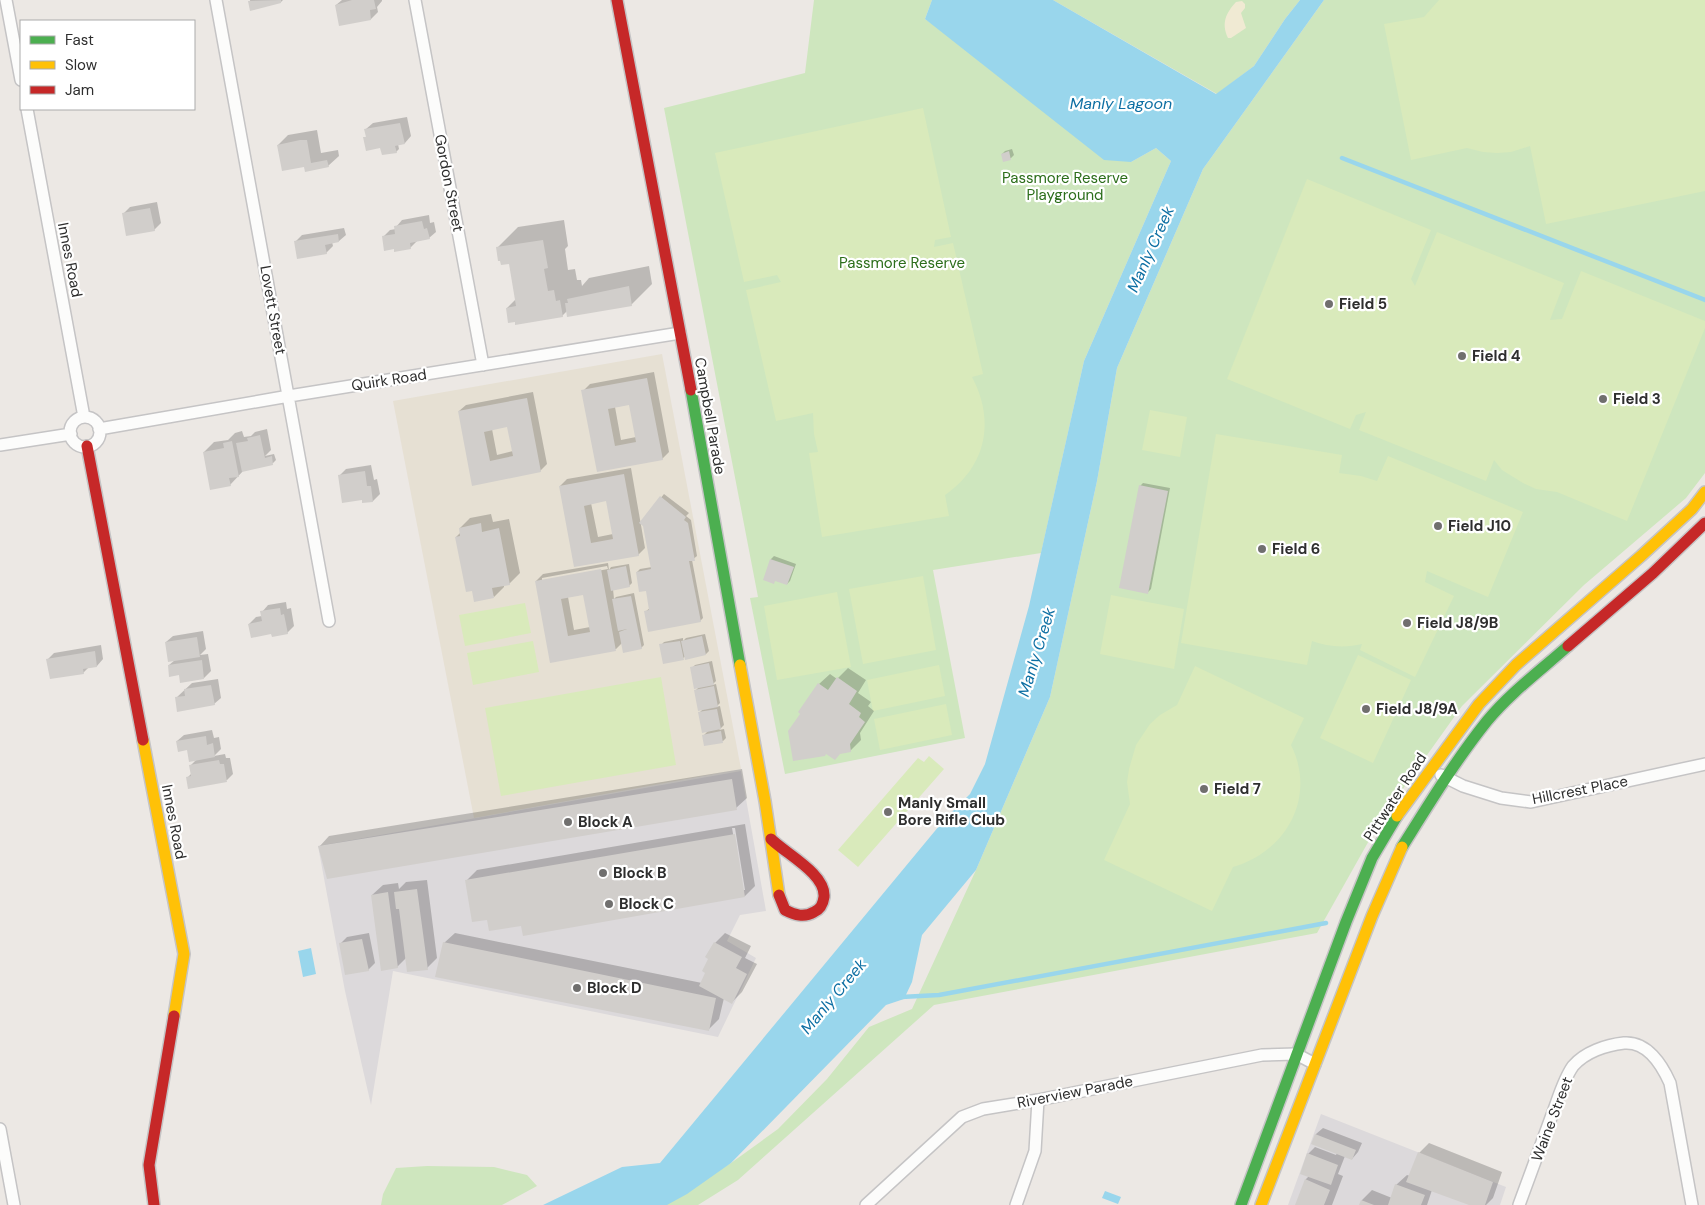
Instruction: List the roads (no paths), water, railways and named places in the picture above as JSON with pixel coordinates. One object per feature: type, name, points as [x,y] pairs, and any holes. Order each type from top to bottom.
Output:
[{"type":"street","points":[[6,0],[20,75]]},
{"type":"street","name":"Lovett Street","points":[[216,0],[329,621]]},
{"type":"street","name":"Gordon Street","points":[[415,0],[483,365]]},
{"type":"street","name":"Campbell Parade","points":[[617,0],[680,333],[771,838],[780,899],[785,910],[797,916],[817,911],[823,904],[824,893],[821,883],[814,874],[781,849],[771,838]]},
{"type":"street","name":"Innes Road","points":[[26,110],[84,417]]},
{"type":"street","name":"Quirk Road","points":[[99,429],[289,396],[680,333]]},
{"type":"street","points":[[84,417],[94,420],[99,429],[98,438],[92,445],[87,446],[76,443],[71,434],[72,424],[84,417]]},
{"type":"street","points":[[0,445],[71,434]]},
{"type":"street","name":"Innes Road","points":[[87,446],[184,954],[149,1166],[154,1205]]},
{"type":"street","name":"Pittwater Road","points":[[1241,1205],[1296,1054],[1372,858],[1401,809],[1479,704],[1516,665],[1692,509],[1705,492]]},
{"type":"street","points":[[1692,509],[1705,523]]},
{"type":"street","name":"Pittwater Road","points":[[1261,1205],[1351,968],[1402,848],[1445,777],[1488,720],[1511,696],[1705,523]]},
{"type":"street","name":"Hillcrest Place","points":[[1430,768],[1463,786],[1501,798],[1531,802],[1705,764]]},
{"type":"street","name":"Waine Street","points":[[1519,1205],[1559,1096],[1574,1066],[1581,1059],[1598,1049],[1611,1044],[1628,1043],[1643,1048],[1656,1058],[1670,1083],[1692,1205]]},
{"type":"street","name":"Riverview Parade","points":[[866,1205],[962,1117],[983,1109],[1038,1100],[1262,1055],[1296,1054],[1316,1064]]},
{"type":"street","points":[[1016,1205],[1035,1152],[1038,1100]]},
{"type":"street","points":[[0,1129],[14,1205]]},
{"type":"water","name":"Manly Lagoon","points":[[932,0],[1053,0],[1216,94],[1254,66],[1300,0],[1324,0],[1203,169],[1117,368],[1097,481],[1050,697],[976,870],[922,935],[912,982],[904,999],[886,1005],[731,1163],[687,1194],[667,1205],[543,1205],[622,1167],[660,1163],[944,820],[970,794],[985,764],[1029,606],[1084,361],[1171,161],[1156,148],[1131,162],[1104,160],[925,19]]},
{"type":"water","points":[[311,948],[316,974],[303,977],[298,951]]},
{"type":"water","points":[[1105,1191],[1121,1197],[1118,1204],[1102,1198]]},
{"type":"waterway","points":[[1342,158],[1705,300]]},
{"type":"waterway","points":[[901,997],[939,995],[1326,923]]},
{"type":"place","name":"Field 5","points":[[1329,304]]},
{"type":"place","name":"Field 4","points":[[1462,356]]},
{"type":"place","name":"Field 3","points":[[1603,399]]},
{"type":"place","name":"Field J10","points":[[1438,526]]},
{"type":"place","name":"Field 6","points":[[1262,549]]},
{"type":"place","name":"Field J8/9B","points":[[1407,623]]},
{"type":"place","name":"Field J8/9A","points":[[1366,709]]},
{"type":"place","name":"Field 7","points":[[1204,789]]},
{"type":"place","name":"Manly Small Bore Rifle Club","points":[[888,812]]},
{"type":"place","name":"Block A","points":[[568,822]]},
{"type":"place","name":"Block B","points":[[603,873]]},
{"type":"place","name":"Block C","points":[[609,904]]},
{"type":"place","name":"Block D","points":[[577,988]]},
{"type":"park label","name":"Passmore Reserve Playground","points":[[1065,186]]},
{"type":"park label","name":"Passmore Reserve","points":[[902,263]]},
{"type":"water label","name":"Manly Creek","points":[[1150,249]]},
{"type":"water label","name":"Manly Creek","points":[[1036,652]]},
{"type":"water label","name":"Manly Creek","points":[[833,996]]}]
